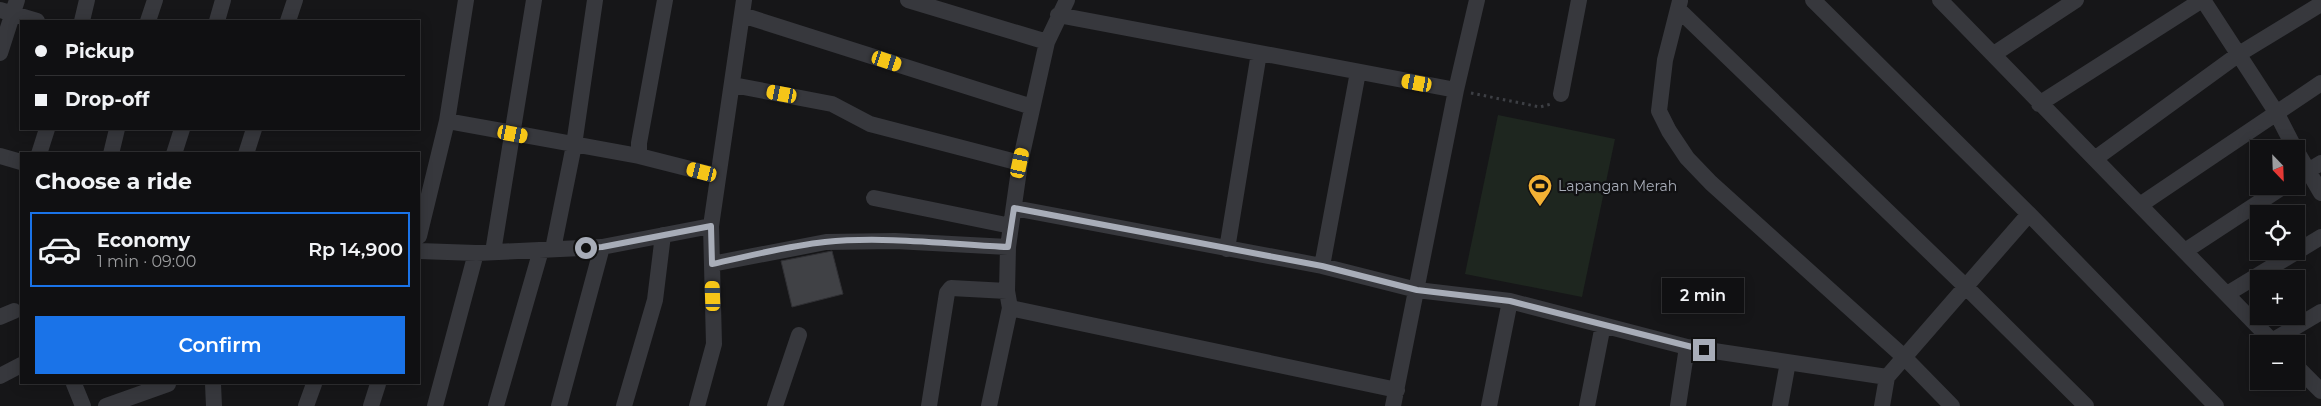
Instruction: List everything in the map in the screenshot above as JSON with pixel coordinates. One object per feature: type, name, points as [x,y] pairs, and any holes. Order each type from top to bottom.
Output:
[{"type":"street","points":[[82,20],[87,0]]},
{"type":"street","points":[[148,20],[155,0]]},
{"type":"street","points":[[217,20],[223,0]]},
{"type":"street","points":[[288,20],[295,0]]},
{"type":"street","points":[[420,232],[447,121],[466,0]]},
{"type":"street","points":[[493,252],[534,0]]},
{"type":"street","points":[[496,406],[547,250],[574,145],[595,0]]},
{"type":"street","points":[[639,156],[639,143],[665,0]]},
{"type":"street","points":[[908,0],[1047,42]]},
{"type":"street","points":[[989,406],[1010,308],[1007,292],[1008,247],[1020,163],[1047,42],[1058,15],[1067,0]]},
{"type":"street","points":[[1010,308],[1395,398],[1456,90],[1477,0]]},
{"type":"street","points":[[1561,94],[1579,0]]},
{"type":"street","points":[[1813,0],[2029,214],[2216,406]]},
{"type":"street","points":[[1940,0],[1994,54],[2039,104],[2096,158],[2266,335]]},
{"type":"street","points":[[1994,54],[2055,6],[2076,0]]},
{"type":"street","points":[[2039,104],[2202,0],[2276,112],[2291,140]]},
{"type":"street","points":[[2096,158],[2238,54],[2321,4]]},
{"type":"street","points":[[1679,5],[2086,406]]},
{"type":"street","points":[[1679,5],[1665,60],[1659,111],[1669,131],[1687,158],[1711,183],[1904,357],[1952,406]]},
{"type":"street","points":[[0,53],[10,8],[35,20]]},
{"type":"street","points":[[697,406],[714,344],[711,226],[743,8],[1032,107]]},
{"type":"street","points":[[1058,15],[1456,90]]},
{"type":"street","points":[[1228,249],[1259,52]]},
{"type":"street","points":[[1322,266],[1358,72]]},
{"type":"street","points":[[2140,205],[2276,112],[2321,84]]},
{"type":"street","points":[[733,85],[832,104],[870,124],[1020,163]]},
{"type":"street","points":[[447,121],[639,156],[718,176]]},
{"type":"street","points":[[40,152],[47,130]]},
{"type":"street","points":[[111,152],[117,130]]},
{"type":"street","points":[[175,152],[182,130]]},
{"type":"street","points":[[247,152],[254,130]]},
{"type":"street","points":[[0,156],[20,162]]},
{"type":"street","points":[[2308,171],[2321,193]]},
{"type":"street","points":[[2185,251],[2270,195]]},
{"type":"street","points":[[874,198],[1011,226]]},
{"type":"street","points":[[1014,208],[1322,266],[1417,290],[1510,301],[1687,347],[1888,377]]},
{"type":"street","points":[[1882,406],[1888,377],[2029,214]]},
{"type":"street","points":[[420,251],[476,253],[602,247],[711,226]]},
{"type":"street","points":[[624,406],[655,300],[664,235]]},
{"type":"street","points":[[2227,294],[2321,237]]},
{"type":"street","points":[[712,264],[826,242],[895,241],[1008,247]]},
{"type":"street","points":[[559,406],[602,247]]},
{"type":"street","points":[[435,406],[476,253]]},
{"type":"street","points":[[929,406],[947,293],[951,288],[1007,292]]},
{"type":"street","points":[[1489,406],[1510,301]]},
{"type":"street","points":[[2284,335],[2321,312]]},
{"type":"street","points":[[1587,406],[1602,325]]},
{"type":"street","points":[[775,406],[799,335]]},
{"type":"street","points":[[1678,406],[1687,347]]},
{"type":"street","points":[[1780,406],[1788,362]]},
{"type":"street","points":[[0,376],[20,366]]},
{"type":"street","points":[[2305,375],[2320,390]]},
{"type":"street","points":[[74,384],[83,406]]},
{"type":"street","points":[[115,405],[168,384]]},
{"type":"street","points":[[212,384],[214,406]]},
{"type":"street","points":[[306,406],[314,384]]},
{"type":"street","points":[[371,406],[378,384]]},
{"type":"path","points":[[1456,90],[1540,107],[1550,105],[1561,94]]},
{"type":"shaded area","name":"Lapangan Merah","points":[[1498,115],[1615,139],[1582,297],[1465,274]]},
{"type":"building","points":[[832,251],[843,294],[792,307],[781,261]]},
{"type":"place","name":"Lapangan Merah","points":[[1540,207]]},
{"type":"route","points":[[586,248],[602,247],[711,226],[712,264],[826,242],[895,241],[1008,247],[1014,208],[1322,266],[1417,290],[1510,301],[1704,350]]}]
